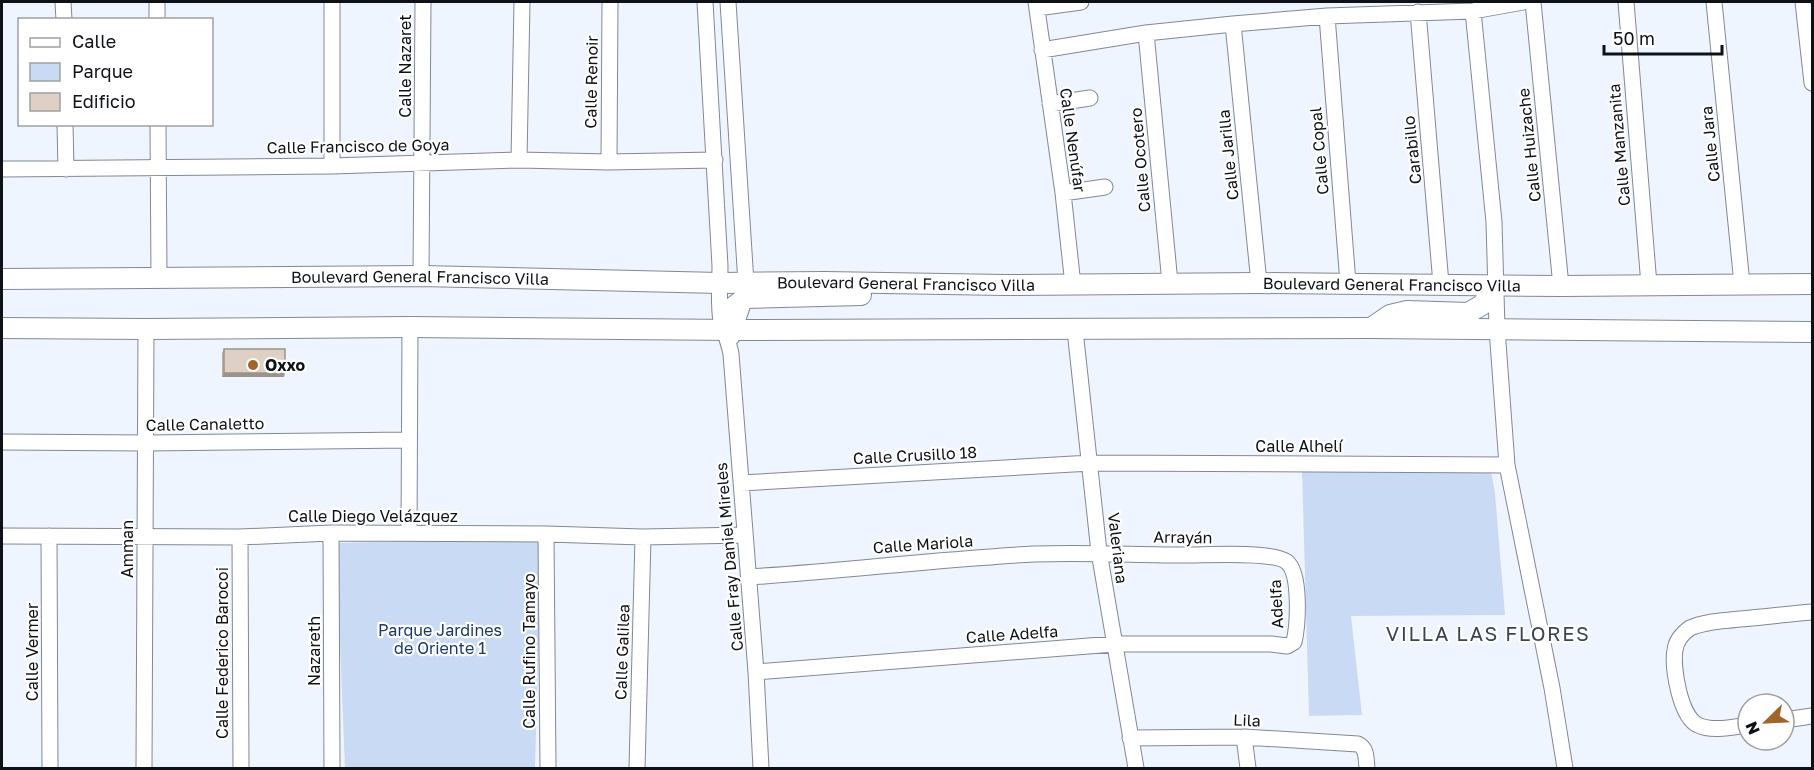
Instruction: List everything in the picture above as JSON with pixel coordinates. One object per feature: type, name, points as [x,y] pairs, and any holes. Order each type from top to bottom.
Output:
[{"type":"main road","name":"Boulevard General Francisco Villa","points":[[2,279],[421,276],[720,283],[745,290],[927,284],[1073,285],[1259,282],[1496,286],[1812,284]]},
{"type":"main road","points":[[1371,328],[1390,315],[1407,311],[1468,313],[1482,305],[1496,286]]},
{"type":"main road","points":[[729,334],[732,308],[745,290]]},
{"type":"main road","points":[[2,327],[146,329],[410,327],[729,334],[1371,328],[1812,332]]},
{"type":"street","points":[[63,2],[64,18]]},
{"type":"street","points":[[157,2],[157,18]]},
{"type":"street","points":[[332,2],[332,166]]},
{"type":"street","name":"Calle Nazaret","points":[[421,276],[423,2]]},
{"type":"street","points":[[519,160],[522,2]]},
{"type":"street","name":"Calle Renoir","points":[[609,162],[610,2]]},
{"type":"street","name":"Calle Fray Daniel Mireles","points":[[705,2],[715,160],[720,306],[729,334],[749,577],[761,768]]},
{"type":"street","points":[[728,2],[745,290]]},
{"type":"street","points":[[1036,5],[1082,2]]},
{"type":"street","points":[[1042,50],[1146,33],[1327,16],[1380,8],[1418,12],[1473,11],[1523,2]]},
{"type":"street","name":"Calle Huizache","points":[[1533,2],[1561,286]]},
{"type":"street","name":"Calle Manzanita","points":[[1626,2],[1649,285]]},
{"type":"street","name":"Calle Jara","points":[[1714,2],[1742,284]]},
{"type":"street","points":[[1803,2],[1812,83]]},
{"type":"street","name":"Calle Nenúfar","points":[[1036,5],[1063,193],[1073,285]]},
{"type":"street","points":[[1473,11],[1494,222],[1497,329],[1507,465],[1566,768]]},
{"type":"street","name":"Carabillo","points":[[1418,12],[1441,284]]},
{"type":"street","name":"Calle Copal","points":[[1327,16],[1348,283]]},
{"type":"street","name":"Calle Jarilla","points":[[1233,24],[1259,282]]},
{"type":"street","name":"Calle Ocotero","points":[[1146,33],[1170,283]]},
{"type":"street","points":[[1050,104],[1090,98]]},
{"type":"street","points":[[65,126],[66,169]]},
{"type":"street","points":[[158,126],[159,278]]},
{"type":"street","name":"Calle Francisco de Goya","points":[[2,169],[332,166],[519,160],[609,162],[715,160]]},
{"type":"street","points":[[1063,193],[1105,187]]},
{"type":"street","points":[[409,533],[410,327]]},
{"type":"street","name":"Amman","points":[[144,768],[146,329]]},
{"type":"street","name":"Valeriana","points":[[1075,330],[1099,552],[1136,768]]},
{"type":"street","name":"Calle Canaletto","points":[[2,442],[409,440]]},
{"type":"street","name":"Calle Alhelí","points":[[1091,463],[1507,465]]},
{"type":"street","name":"Calle Crusillo 18","points":[[741,483],[1091,463]]},
{"type":"street","name":"Calle Diego Velázquez","points":[[2,536],[240,537],[331,532],[643,537],[745,535]]},
{"type":"street","name":"Nazareth","points":[[331,532],[332,768]]},
{"type":"street","name":"Calle Rufino Tamayo","points":[[546,534],[548,768]]},
{"type":"street","name":"Calle Vermer","points":[[49,536],[51,768]]},
{"type":"street","name":"Calle Federico Barocoi","points":[[240,537],[241,768]]},
{"type":"street","name":"Calle Galilea","points":[[637,768],[643,537]]},
{"type":"street","name":"Arrayán","points":[[1099,552],[1162,555],[1267,555]]},
{"type":"street","name":"Calle Mariola","points":[[749,577],[1034,554],[1099,552]]},
{"type":"street","name":"Adelfa","points":[[1267,555],[1284,560],[1291,566],[1296,592],[1297,628],[1294,642],[1287,646],[1271,644]]},
{"type":"street","points":[[1736,727],[1699,726],[1685,712],[1678,689],[1674,650],[1677,641],[1684,633],[1701,624],[1812,612]]},
{"type":"street","name":"Calle Adelfa","points":[[756,672],[1114,644],[1271,644]]},
{"type":"street","points":[[1796,718],[1812,716]]},
{"type":"street","points":[[1244,737],[1248,768]]},
{"type":"street","name":"Lila","points":[[1130,738],[1244,737],[1352,743],[1362,746],[1368,768]]},
{"type":"green space","points":[[1302,470],[1491,471],[1495,493],[1505,615],[1351,616],[1362,715],[1309,716]]},
{"type":"green space","name":"Parque Jardines de Oriente 1","points":[[539,538],[541,558],[535,768],[345,768],[336,543]]},
{"type":"building","name":"Oxxo","points":[[224,349],[285,349],[285,373],[224,373]]},
{"type":"place","name":"Oxxo","points":[[253,365]]},
{"type":"district","name":"VILLA LAS FLORES","points":[[1488,633]]}]
